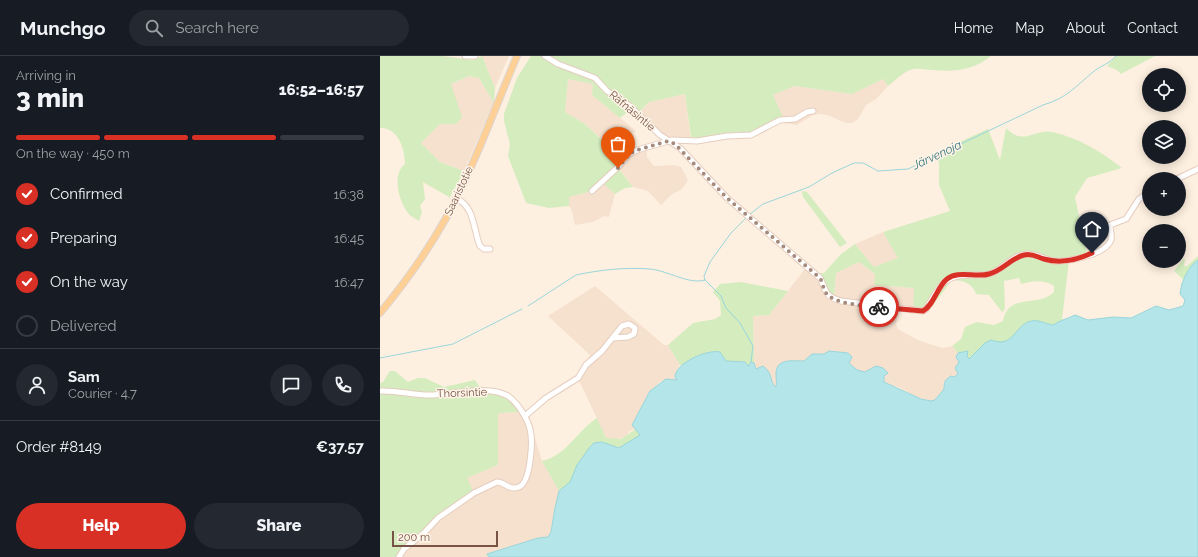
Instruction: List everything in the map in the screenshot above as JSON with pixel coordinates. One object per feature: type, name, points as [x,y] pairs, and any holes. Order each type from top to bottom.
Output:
[{"type":"main road","name":"Saaristotie","points":[[380,313],[422,258],[456,198],[516,56]]},
{"type":"street","points":[[464,56],[475,56]]},
{"type":"street","name":"Räfnäsintie","points":[[545,56],[558,64],[595,78],[607,91],[630,106],[668,141],[680,148],[727,198],[820,278],[825,292],[829,296],[841,301],[872,306],[923,311],[948,278],[955,276],[990,274],[1018,256],[1026,254],[1035,255],[1043,259],[1069,261],[1078,259],[1108,246],[1111,240],[1110,225],[1126,218],[1142,197]]},
{"type":"street","points":[[592,191],[618,168],[629,154],[668,141],[697,142],[728,136],[751,135],[780,120],[796,119],[807,112],[812,111]]},
{"type":"street","points":[[1186,175],[1198,169]]},
{"type":"street","points":[[456,198],[464,202],[468,209],[480,246],[484,249],[490,249]]},
{"type":"street","points":[[525,416],[546,398],[578,378],[586,365],[613,338]]},
{"type":"street","name":"Thorsintie","points":[[380,391],[427,395],[472,391],[496,392],[511,399],[525,416],[531,430],[526,481],[519,487],[514,488],[497,482],[470,496],[444,514],[404,549],[399,557]]},
{"type":"shaded area","points":[[482,56],[509,56],[495,88]]},
{"type":"shaded area","points":[[469,76],[479,78],[494,103],[464,171],[440,162],[421,143],[440,124],[456,124],[451,84]]},
{"type":"shaded area","points":[[568,79],[593,84],[592,95],[636,131],[611,147],[585,124],[565,112]]},
{"type":"shaded area","points":[[883,79],[888,86],[876,99],[866,105],[858,119],[852,123],[846,123],[827,115],[819,114],[813,115],[797,125],[783,123],[773,95],[794,86],[852,94]]},
{"type":"shaded area","points":[[685,94],[691,141],[668,141],[638,114],[649,102]]},
{"type":"shaded area","points":[[646,147],[647,157],[654,166],[674,165],[681,167],[688,180],[682,189],[671,195],[661,205],[648,191],[633,187],[618,167],[624,160]]},
{"type":"shaded area","points":[[603,182],[615,194],[609,217],[604,216],[593,222],[575,225],[572,211],[569,206],[569,197],[592,191]]},
{"type":"shaded area","points":[[883,232],[899,258],[874,267],[855,244]]},
{"type":"shaded area","points":[[859,262],[875,274],[874,285],[915,288],[913,312],[898,312],[896,324],[898,329],[916,339],[932,345],[943,348],[952,346],[958,353],[958,374],[943,383],[944,389],[935,400],[931,401],[921,399],[898,387],[887,384],[883,381],[886,374],[856,370],[849,363],[851,358],[848,353],[829,351],[824,354],[812,354],[804,361],[776,368],[776,387],[773,385],[771,376],[756,369],[754,363],[753,316],[769,315],[808,265],[834,296],[836,273]]},
{"type":"shaded area","points":[[595,286],[664,345],[668,345],[680,365],[676,371],[677,380],[672,379],[661,381],[650,391],[633,423],[636,429],[630,431],[625,437],[616,440],[606,438],[577,376],[590,355],[548,316]]},
{"type":"shaded area","points":[[522,412],[529,419],[542,461],[559,491],[550,535],[548,537],[538,538],[533,541],[487,554],[489,557],[399,557],[466,478],[498,465],[498,413]]},
{"type":"green space","points":[[380,56],[442,56],[473,60],[482,56],[495,88],[494,103],[479,78],[469,76],[451,84],[462,117],[456,124],[440,124],[421,143],[440,162],[464,171],[449,199],[449,197],[423,182],[425,199],[420,206],[422,212],[419,221],[412,217],[407,211],[403,205],[398,190],[398,175],[405,164],[402,146],[392,131],[380,128]]},
{"type":"green space","points":[[531,56],[991,56],[985,61],[964,69],[949,71],[914,69],[904,73],[888,86],[883,79],[852,94],[794,86],[773,95],[783,117],[754,132],[723,133],[701,139],[691,137],[685,94],[649,102],[639,112],[634,107],[620,118],[592,95],[593,84],[568,79],[565,112],[585,124],[624,160],[618,168],[633,187],[625,188],[615,194],[602,182],[592,191],[569,197],[569,206],[549,208],[526,203],[508,156],[510,144],[504,121],[504,114],[517,78]]},
{"type":"green space","points":[[1116,56],[1155,56],[1121,74],[1117,70],[1107,66]]},
{"type":"green space","points":[[1006,128],[1018,136],[1024,137],[1046,131],[1071,138],[1106,156],[1122,168],[1087,178],[1075,197],[1087,255],[1069,261],[1062,319],[1067,319],[1075,315],[1088,320],[1113,317],[1125,318],[957,366],[959,362],[956,357],[958,353],[952,346],[961,339],[965,327],[977,322],[994,325],[1003,321],[1006,312],[1011,306],[1017,303],[1048,297],[1054,292],[1054,286],[1046,282],[1038,281],[1021,284],[1019,278],[1004,281],[1005,309],[1002,312],[989,295],[976,294],[975,290],[967,283],[952,280],[928,312],[913,312],[914,288],[874,285],[875,274],[859,262],[836,273],[834,296],[828,292],[818,273],[824,273],[841,254],[855,244],[874,267],[898,258],[883,232],[950,211],[939,185],[939,162],[931,160],[929,156],[988,129],[1000,160]]},
{"type":"green space","points":[[802,192],[807,192],[847,243],[840,247],[803,197]]},
{"type":"green space","points":[[1198,256],[1198,285],[1180,286],[1184,280],[1174,271],[1176,268],[1186,268]]},
{"type":"green space","points":[[741,282],[788,291],[769,315],[753,316],[754,363],[751,362],[748,367],[745,362],[740,361],[688,368],[680,365],[668,345],[693,323],[715,319],[721,315],[720,301],[713,292],[720,284]]},
{"type":"green space","points":[[390,371],[395,371],[408,382],[418,378],[425,378],[444,387],[475,380],[479,386],[500,390],[511,394],[519,404],[522,412],[498,413],[498,465],[467,478],[474,493],[438,518],[399,557],[380,557],[380,383],[383,382]]},
{"type":"green space","points":[[597,418],[606,438],[621,439],[636,429],[648,439],[568,502],[559,491],[542,461],[565,449],[590,423]]},
{"type":"water","points":[[1198,260],[1198,557],[489,557],[487,554],[538,538],[548,537],[551,532],[559,491],[570,482],[577,465],[590,447],[594,443],[602,442],[619,448],[640,435],[632,425],[650,391],[666,379],[677,380],[675,377],[676,372],[680,367],[686,362],[700,355],[720,352],[726,361],[745,362],[748,366],[751,362],[754,363],[756,369],[763,366],[769,372],[776,387],[777,369],[782,363],[790,361],[804,361],[812,354],[824,354],[829,351],[848,353],[852,357],[849,363],[857,370],[865,372],[876,366],[883,368],[888,373],[884,376],[884,382],[921,399],[931,401],[935,400],[944,389],[946,380],[951,376],[954,377],[958,374],[955,368],[959,362],[956,357],[958,353],[968,351],[967,356],[969,359],[985,343],[991,340],[1004,342],[1012,337],[1023,325],[1028,322],[1038,321],[1053,325],[1075,315],[1088,320],[1113,317],[1131,318],[1156,306],[1169,310],[1183,306],[1185,300],[1180,294],[1182,285],[1188,270]]},
{"type":"waterway","name":"Järvenoja","points":[[750,214],[763,204],[809,187],[832,173],[854,163],[863,163],[878,171],[908,169],[1058,99],[1070,92],[1093,72],[1116,56]]},
{"type":"waterway","name":"Järvenoja","points":[[746,218],[731,233],[710,262],[704,276],[705,280],[721,296],[726,308],[740,323],[753,346],[751,362]]},
{"type":"waterway","points":[[528,306],[576,275],[613,269],[650,269],[692,281],[705,280]]},
{"type":"waterway","points":[[380,358],[453,344],[522,309]]},
{"type":"way so far","points":[[618,168],[629,154],[637,150],[668,141],[675,144],[727,198],[820,278],[825,292],[829,296],[841,301],[879,307]]},
{"type":"route","points":[[879,307],[923,311],[948,278],[955,276],[990,274],[1018,256],[1026,254],[1035,255],[1043,259],[1069,261],[1092,253]]}]
